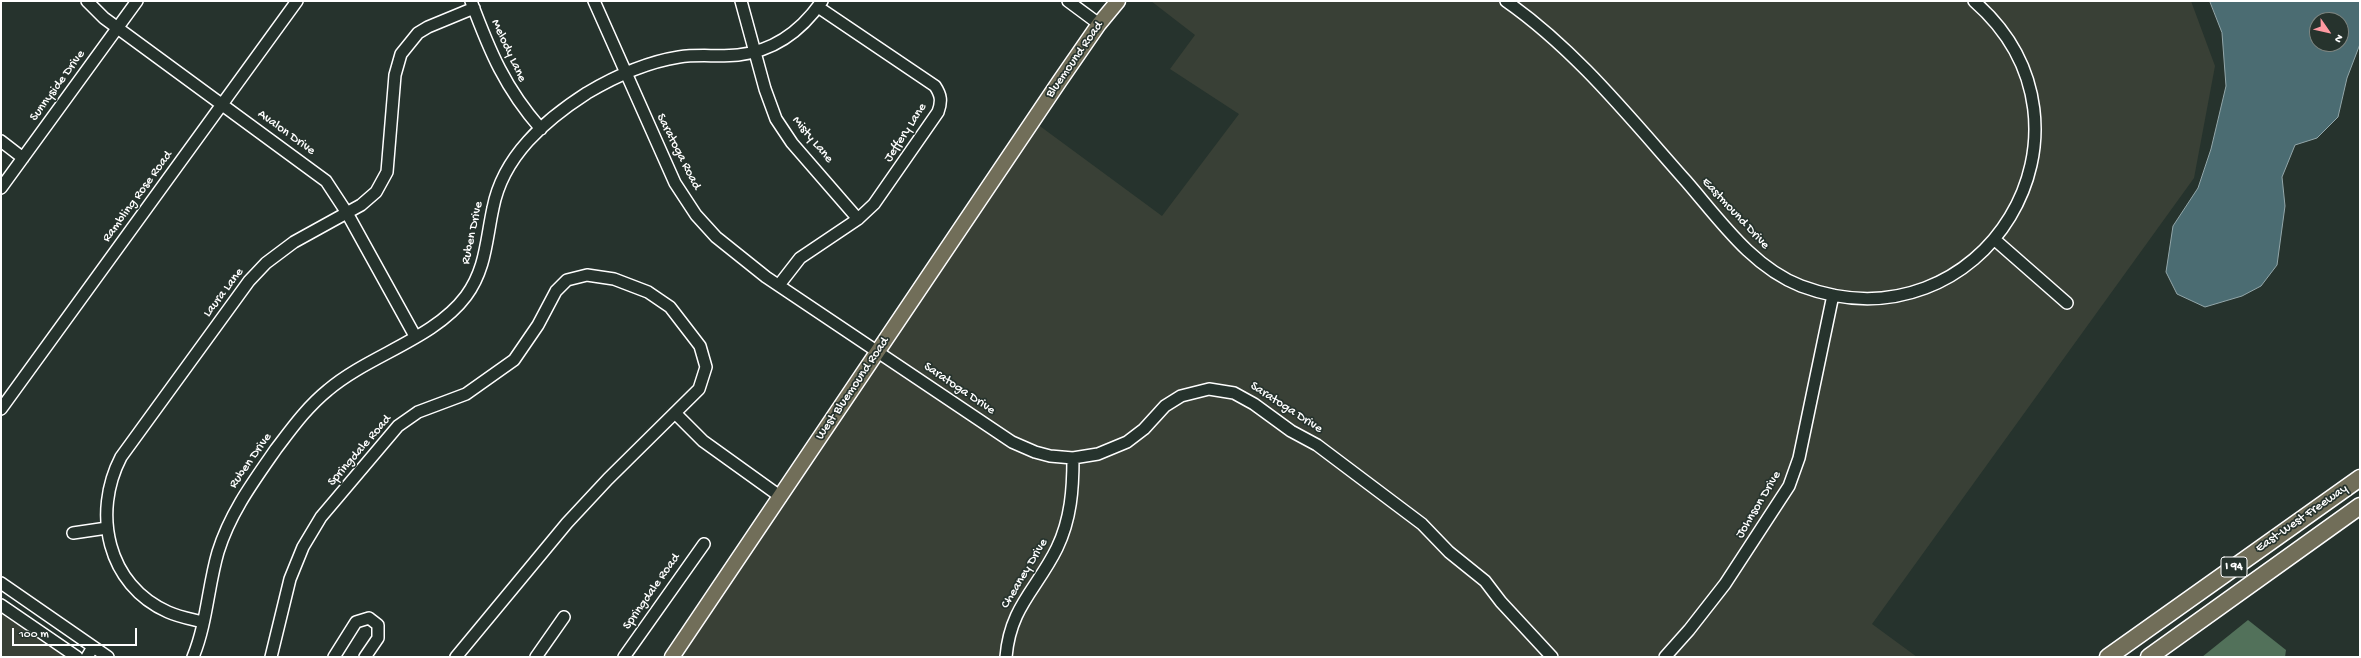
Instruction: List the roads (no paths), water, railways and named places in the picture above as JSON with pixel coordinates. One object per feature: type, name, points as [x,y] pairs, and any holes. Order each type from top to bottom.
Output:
[{"type":"highway","name":"East-West Freeway","points":[[2108,657],[2360,478]]},
{"type":"highway","name":"East-West Freeway","points":[[2149,657],[2360,506]]},
{"type":"main road","name":"Bluemound Road","points":[[1033,121],[1099,24],[1118,1]]},
{"type":"main road","name":"West Bluemound Road","points":[[672,657],[1033,121]]},
{"type":"street","name":"Avalon Drive","points":[[86,1],[117,28],[316,172],[336,193],[415,336]]},
{"type":"street","name":"Sunnyside Drive","points":[[1,188],[137,1]]},
{"type":"street","name":"Rambling Rose Road","points":[[1,409],[297,1]]},
{"type":"street","name":"Saratoga Road","points":[[594,1],[664,162],[692,209],[733,253],[878,352]]},
{"type":"street","name":"Misty Lane","points":[[742,1],[770,106],[782,129],[858,219]]},
{"type":"street","points":[[1068,1],[1099,24]]},
{"type":"street","name":"Eastmound Drive","points":[[1506,1],[1545,32],[1589,73],[1747,250],[1763,264],[1790,281],[1833,294],[1874,298],[1896,296],[1929,286],[1966,267],[1994,239],[2009,219],[2025,186],[2033,149],[2034,116],[2029,86],[2014,50],[1998,26],[1974,1]]},
{"type":"street","name":"Melody Lane","points":[[472,4],[496,64],[507,85],[541,129]]},
{"type":"street","name":"Laura Lane","points":[[203,622],[168,612],[134,588],[116,561],[109,544],[107,528],[108,492],[114,472],[121,457],[249,281],[278,252],[369,200],[385,177],[389,159],[394,75],[401,54],[418,34],[428,27],[472,4]]},
{"type":"street","name":"Ruben Drive","points":[[193,657],[203,622],[217,554],[233,515],[243,496],[289,433],[313,404],[341,380],[438,323],[452,312],[471,288],[486,255],[493,204],[503,176],[517,152],[563,109],[588,92],[626,74],[677,57],[738,55],[755,52],[778,43],[792,35],[820,4]]},
{"type":"street","name":"Jeffery Lane","points":[[779,285],[800,258],[858,219],[884,193],[938,112],[941,98],[935,86],[820,4]]},
{"type":"street","points":[[1,141],[23,158]]},
{"type":"street","points":[[1994,239],[2067,303]]},
{"type":"street","name":"Springdale Road","points":[[271,657],[290,579],[303,547],[321,517],[398,426],[418,412],[466,394],[514,360],[538,325],[556,291],[567,280],[587,275],[614,279],[648,292],[670,307],[700,346],[706,367],[699,389],[567,523],[456,657]]},
{"type":"street","name":"Johnson Drive","points":[[1665,657],[1689,630],[1725,584],[1789,486],[1799,458],[1833,294]]},
{"type":"street","name":"Saratoga Drive","points":[[878,352],[1018,445],[1042,454],[1073,458],[1098,454],[1127,442],[1144,429],[1165,406],[1181,396],[1209,389],[1234,393],[1254,404],[1291,431],[1317,445],[1418,522],[1449,552],[1485,581],[1501,602],[1552,657]]},
{"type":"street","points":[[675,412],[703,441],[781,497]]},
{"type":"street","name":"Cheaney Drive","points":[[1006,657],[1009,633],[1015,616],[1022,601],[1050,561],[1065,529],[1071,502],[1073,458]]},
{"type":"street","points":[[73,533],[107,528]]},
{"type":"street","name":"Springdale Road","points":[[624,657],[704,544]]},
{"type":"street","points":[[1,583],[108,657]]},
{"type":"street","points":[[1,605],[77,657]]},
{"type":"street","points":[[536,657],[564,616]]},
{"type":"street","points":[[334,657],[356,622],[369,618],[378,626],[378,638],[365,657]]},
{"type":"street","points":[[87,657],[93,647]]},
{"type":"water","points":[[2210,1],[2360,1],[2360,44],[2347,78],[2338,117],[2317,138],[2295,145],[2282,177],[2285,206],[2277,265],[2261,286],[2242,296],[2205,307],[2177,294],[2166,272],[2173,226],[2198,188],[2211,149],[2226,86],[2222,33]]}]
